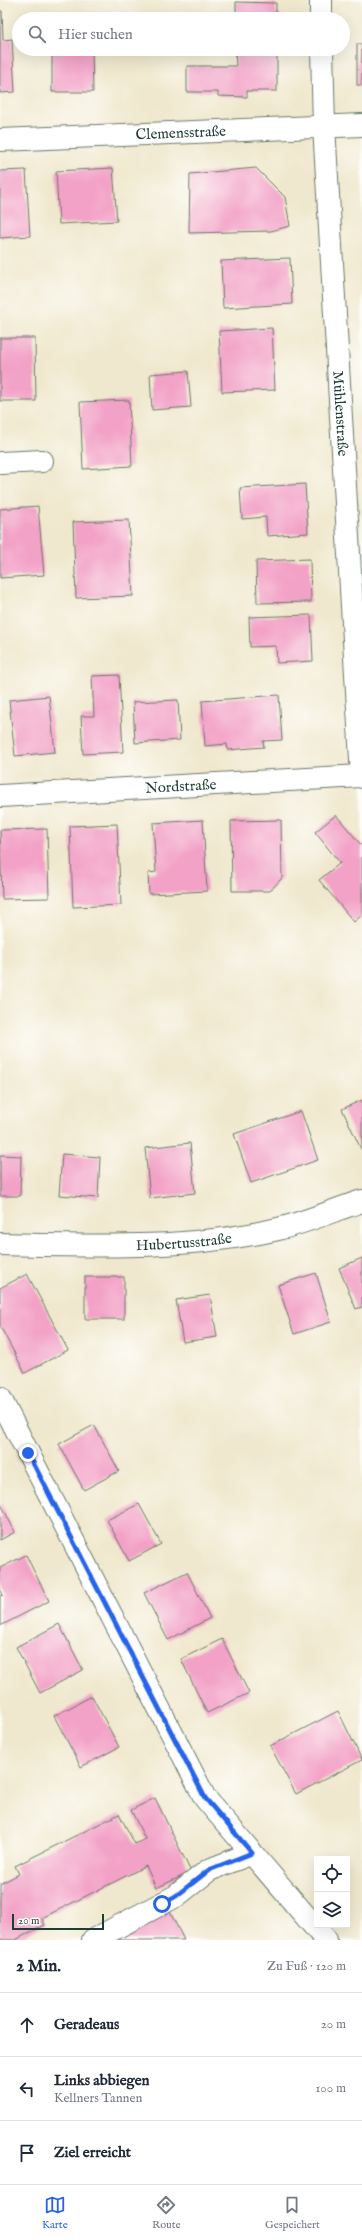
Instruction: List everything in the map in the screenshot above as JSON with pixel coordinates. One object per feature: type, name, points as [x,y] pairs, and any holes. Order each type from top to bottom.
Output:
[{"type":"street","points":[[321,0],[321,12]]},
{"type":"street","name":"Mühlenstraße","points":[[322,56],[324,126],[362,777]]},
{"type":"street","name":"Clemensstraße","points":[[0,140],[362,125]]},
{"type":"street","points":[[0,464],[42,462]]},
{"type":"street","name":"Nordstraße","points":[[0,796],[362,777]]},
{"type":"street","name":"Hubertusstraße","points":[[0,1244],[129,1246],[218,1239],[279,1229],[362,1201]]},
{"type":"street","points":[[0,1398],[205,1798],[326,1940]]},
{"type":"street","points":[[93,1940],[176,1896],[209,1870],[252,1853]]},
{"type":"building","points":[[236,2],[276,3],[276,12],[236,12]]},
{"type":"building","points":[[0,11],[2,11],[3,40],[12,39],[15,92],[0,93]]},
{"type":"building","points":[[357,44],[362,44],[362,85],[357,85]]},
{"type":"building","points":[[52,56],[92,56],[93,92],[52,92]]},
{"type":"building","points":[[235,56],[277,56],[277,91],[247,91],[247,97],[218,96],[218,92],[187,92],[187,66],[236,66]]},
{"type":"building","points":[[113,168],[117,221],[59,224],[56,171]]},
{"type":"building","points":[[256,168],[285,197],[290,226],[271,231],[189,233],[190,174]]},
{"type":"building","points":[[26,170],[30,236],[0,238],[0,171]]},
{"type":"building","points":[[290,258],[292,304],[223,308],[221,261]]},
{"type":"building","points":[[272,328],[275,390],[222,392],[219,331]]},
{"type":"building","points":[[0,338],[35,338],[36,401],[0,401]]},
{"type":"building","points":[[188,371],[191,407],[152,410],[150,374]]},
{"type":"building","points":[[129,400],[132,466],[83,469],[80,402]]},
{"type":"building","points":[[305,484],[308,533],[267,536],[266,517],[242,519],[240,488]]},
{"type":"building","points":[[38,506],[44,575],[0,578],[0,509]]},
{"type":"building","points":[[129,520],[133,596],[76,598],[73,522]]},
{"type":"building","points":[[310,559],[311,602],[257,603],[256,561]]},
{"type":"building","points":[[311,615],[313,661],[277,663],[276,646],[250,647],[249,617]]},
{"type":"building","points":[[119,675],[123,752],[83,754],[81,716],[94,716],[92,676]]},
{"type":"building","points":[[279,695],[282,740],[263,741],[264,747],[228,750],[227,744],[205,746],[202,701]]},
{"type":"building","points":[[49,696],[55,752],[15,756],[9,700]]},
{"type":"building","points":[[178,700],[180,740],[135,743],[133,702]]},
{"type":"building","points":[[336,815],[362,846],[362,915],[354,922],[319,880],[340,863],[315,832]]},
{"type":"building","points":[[203,820],[207,891],[149,894],[148,873],[156,872],[153,823]]},
{"type":"building","points":[[281,820],[282,878],[270,891],[232,891],[231,821]]},
{"type":"building","points":[[117,824],[121,905],[73,907],[70,826]]},
{"type":"building","points":[[47,829],[49,898],[2,899],[0,830]]},
{"type":"building","points":[[362,1100],[362,1148],[361,1149],[342,1109]]},
{"type":"building","points":[[301,1111],[318,1160],[251,1183],[234,1134]]},
{"type":"building","points":[[190,1143],[195,1193],[150,1198],[145,1148]]},
{"type":"building","points":[[62,1154],[100,1157],[98,1198],[59,1195]]},
{"type":"building","points":[[0,1155],[21,1156],[20,1196],[0,1196]]},
{"type":"building","points":[[362,1258],[362,1307],[356,1309],[339,1268]]},
{"type":"building","points":[[316,1273],[331,1322],[294,1334],[278,1285]]},
{"type":"building","points":[[27,1274],[68,1350],[25,1373],[0,1326],[0,1288]]},
{"type":"building","points":[[85,1277],[124,1277],[124,1319],[85,1319]]},
{"type":"building","points":[[210,1295],[217,1337],[183,1342],[176,1300]]},
{"type":"building","points":[[94,1425],[119,1471],[84,1490],[59,1444]]},
{"type":"building","points":[[0,1502],[15,1532],[0,1540]]},
{"type":"building","points":[[139,1504],[161,1544],[129,1561],[107,1520]]},
{"type":"building","points":[[26,1555],[49,1601],[0,1626],[0,1596],[3,1595],[0,1589],[0,1568]]},
{"type":"building","points":[[187,1572],[210,1618],[168,1640],[144,1593]]},
{"type":"building","points":[[59,1624],[83,1670],[40,1693],[16,1647]]},
{"type":"building","points":[[222,1639],[249,1693],[207,1713],[181,1659]]},
{"type":"building","points":[[92,1696],[119,1747],[81,1767],[54,1716]]},
{"type":"building","points":[[338,1711],[362,1760],[296,1794],[270,1746]]},
{"type":"building","points":[[155,1798],[191,1872],[156,1888],[146,1866],[42,1918],[45,1925],[15,1940],[0,1940],[0,1884],[19,1874],[15,1866],[119,1814],[135,1844],[145,1839],[131,1810]]},
{"type":"building","points":[[168,1908],[184,1940],[112,1940]]},
{"type":"route","points":[[28,1453],[205,1798],[252,1853],[209,1870],[176,1896],[162,1904]]}]
